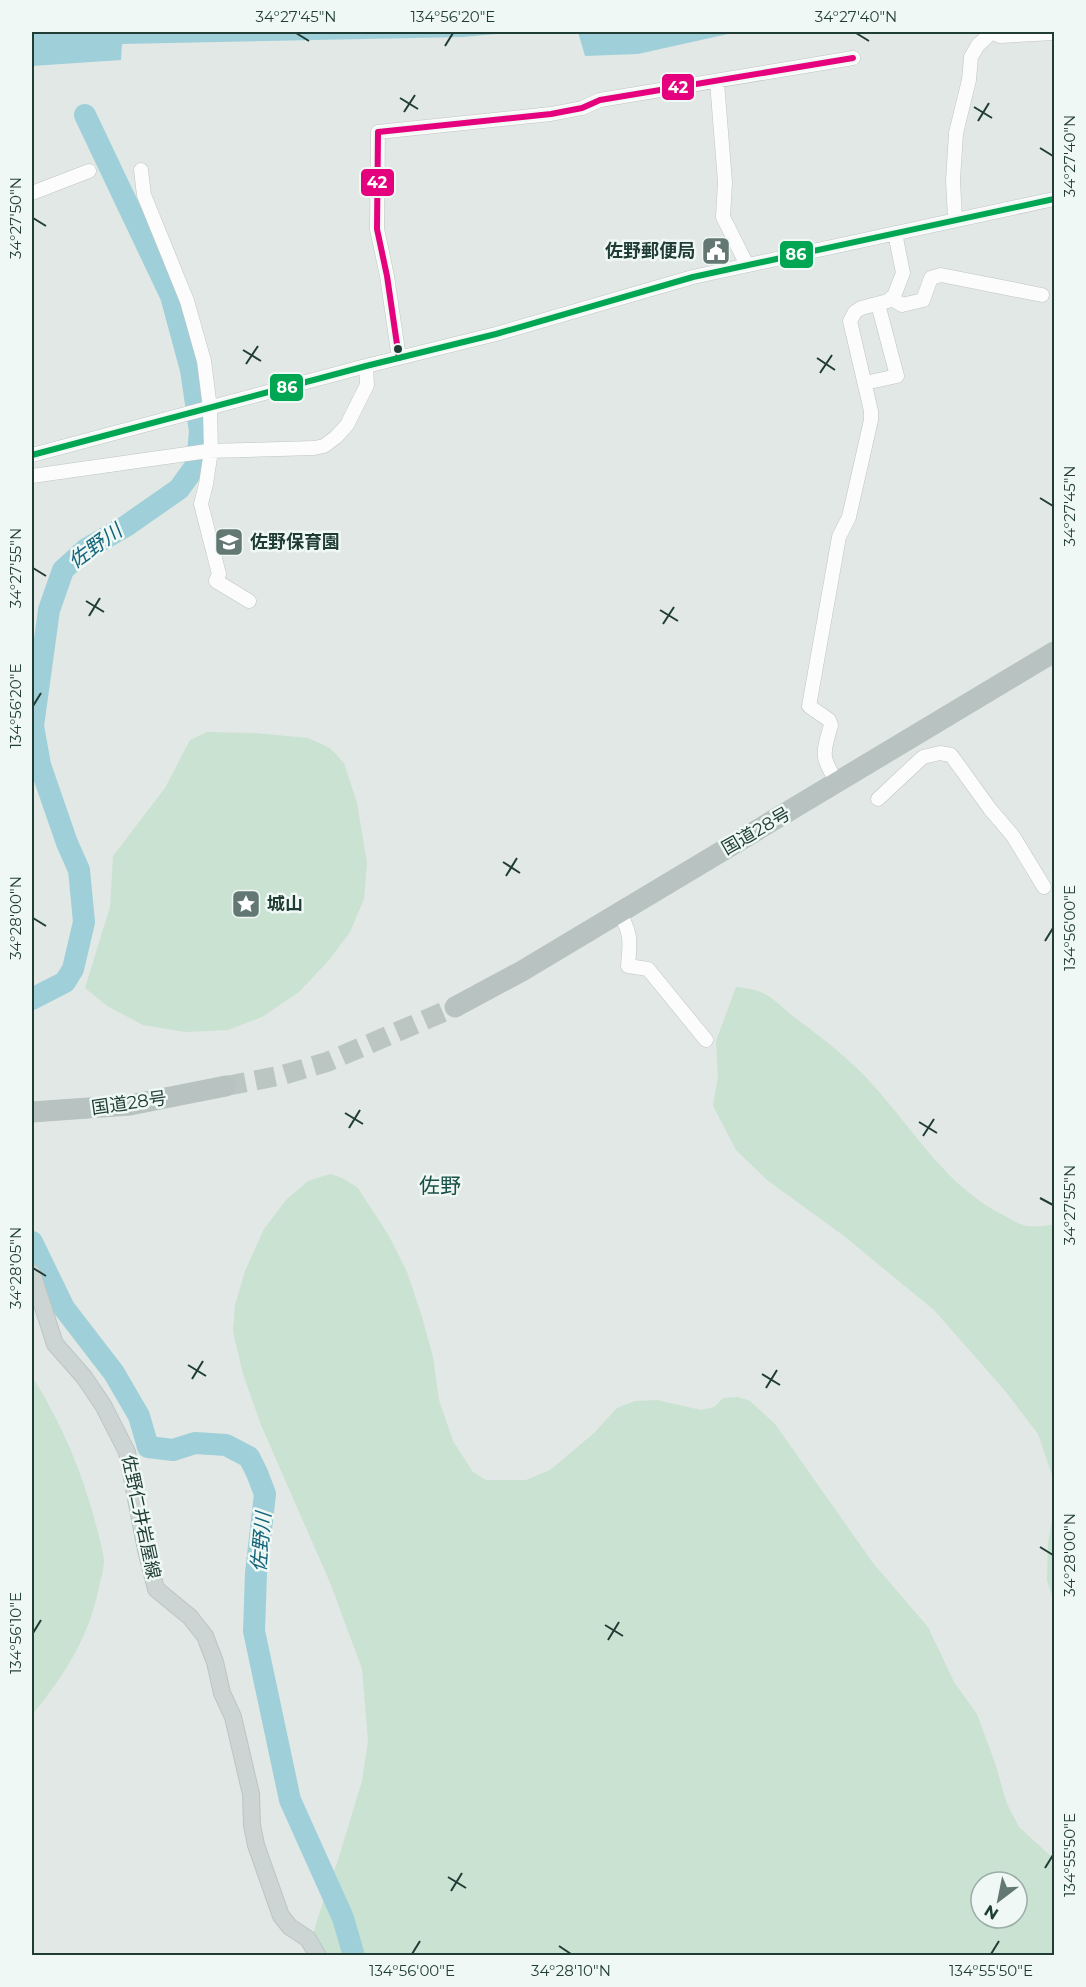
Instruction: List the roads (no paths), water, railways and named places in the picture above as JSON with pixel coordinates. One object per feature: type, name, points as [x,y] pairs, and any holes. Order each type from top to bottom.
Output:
[{"type":"highway","name":"国道28号","points":[[455,1007],[522,971],[1054,652]]},
{"type":"highway","name":"国道28号","points":[[32,1112],[130,1105],[226,1086]]},
{"type":"main road","name":"佐野仁井岩屋線","points":[[32,1273],[55,1344],[84,1377],[108,1413],[127,1452],[156,1589],[190,1617],[205,1636],[215,1662],[222,1693],[230,1709],[251,1794],[252,1825],[256,1845],[280,1916],[290,1927],[308,1939],[318,1956]]},
{"type":"street","points":[[955,220],[953,180],[956,133],[969,80],[971,57],[978,45],[992,32],[999,36],[1054,33]]},
{"type":"street","points":[[399,358],[387,276],[376,229],[378,132],[551,114],[582,108],[600,100],[853,58]]},
{"type":"street","points":[[717,82],[725,182],[723,217],[747,265]]},
{"type":"street","points":[[141,170],[144,195],[187,301],[204,361],[209,451],[207,484],[201,504],[219,574],[216,581],[249,601]]},
{"type":"street","points":[[32,193],[90,171]]},
{"type":"street","points":[[32,455],[366,366],[496,334],[693,277],[1054,199]]},
{"type":"street","points":[[838,783],[828,770],[823,754],[831,725],[829,720],[809,706],[839,537],[849,517],[872,411],[850,321],[855,312],[894,296],[903,273],[895,233]]},
{"type":"street","points":[[885,301],[902,305],[923,300],[931,278],[942,275],[1042,295]]},
{"type":"street","points":[[865,383],[897,376],[885,301]]},
{"type":"street","points":[[32,476],[209,451],[324,446],[347,425],[367,385],[366,366]]},
{"type":"street","points":[[878,799],[923,757],[940,753],[951,755],[990,809],[1013,836],[1044,887]]},
{"type":"street","points":[[619,913],[627,926],[631,941],[628,966],[648,969],[706,1040]]},
{"type":"water","points":[[32,32],[517,32],[463,37],[122,44],[121,60],[32,66]]},
{"type":"water","points":[[578,32],[737,32],[638,54],[585,56]]},
{"type":"waterway","name":"佐野川","points":[[32,999],[65,982],[73,969],[84,922],[79,870],[67,843],[40,765],[33,726],[49,610],[63,570],[86,549],[126,526],[179,489],[197,464],[200,431],[191,370],[171,296],[85,115]]},
{"type":"waterway","name":"佐野川","points":[[32,1242],[64,1308],[114,1373],[139,1416],[148,1447],[173,1450],[195,1443],[226,1445],[249,1457],[257,1473],[265,1494],[256,1573],[254,1631],[290,1800],[343,1918],[354,1956]]},
{"type":"tunnel","points":[[226,1086],[283,1075],[327,1062],[455,1007]]},
{"type":"place","name":"佐野郵便局","points":[[716,251]]},
{"type":"place","name":"佐野保育園","points":[[229,542]]},
{"type":"place","name":"城山","points":[[246,904]]},
{"type":"district","name":"佐野","points":[[440,1186]]}]
